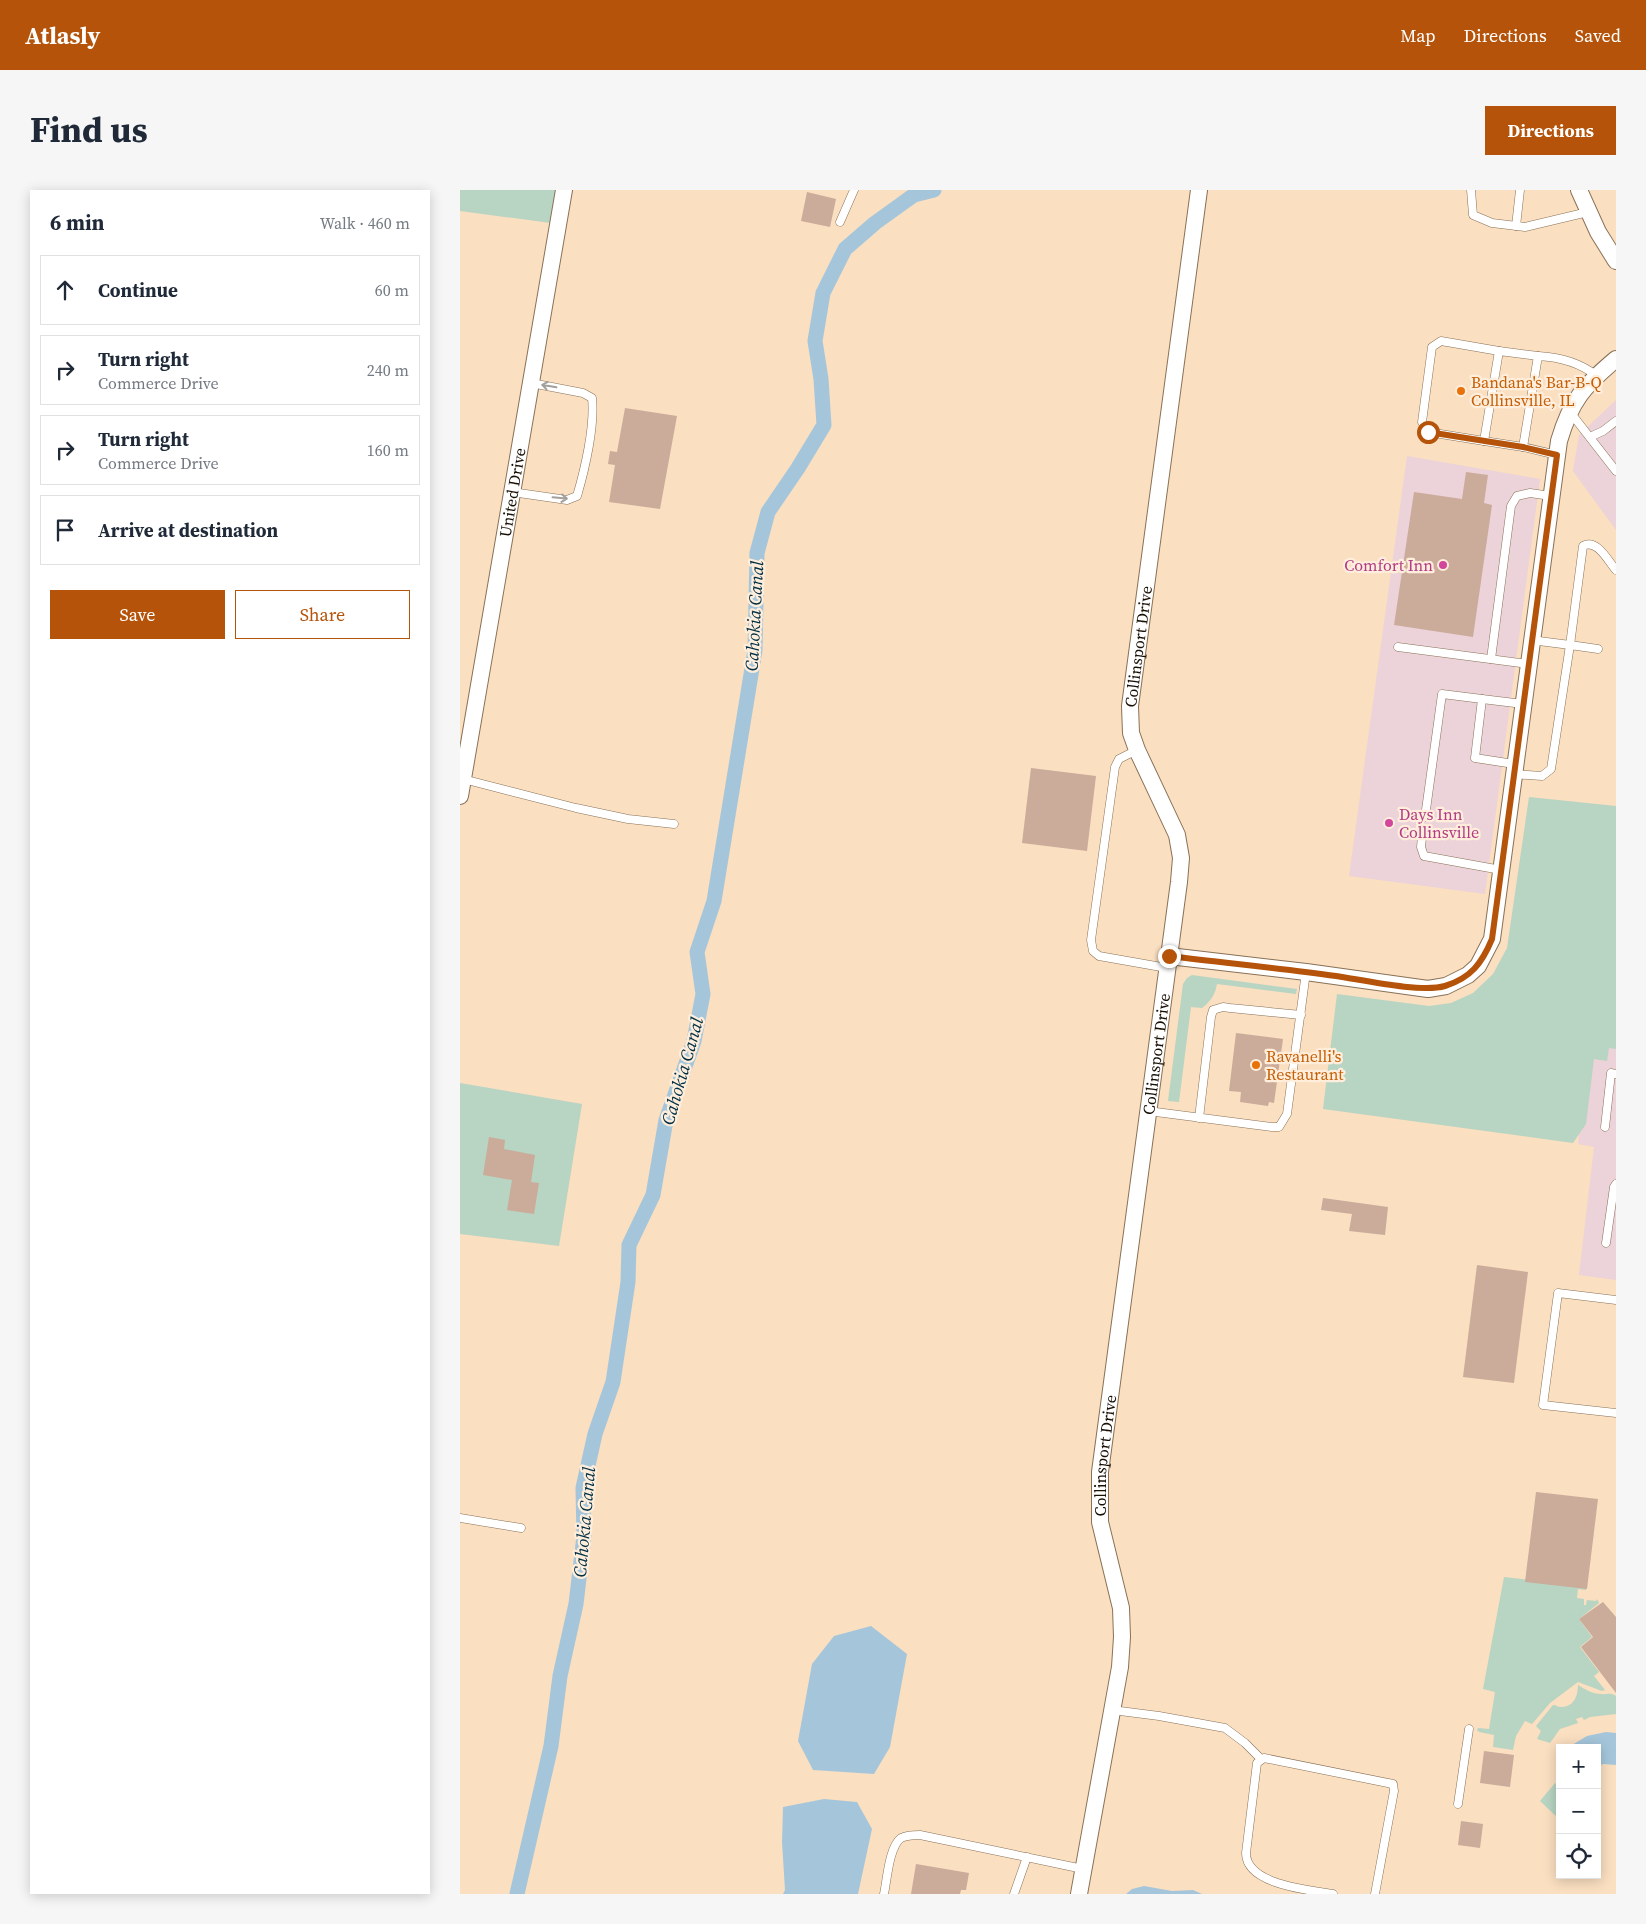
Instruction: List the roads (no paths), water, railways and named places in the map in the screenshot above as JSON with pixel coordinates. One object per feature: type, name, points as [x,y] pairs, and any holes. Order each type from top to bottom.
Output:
[{"type":"street","name":"United Drive","points":[[460,796],[564,190]]},
{"type":"street","name":"Collinsport Drive","points":[[1079,1894],[1112,1710],[1122,1637],[1121,1608],[1100,1522],[1100,1472],[1180,866],[1177,835],[1137,750],[1132,734],[1130,706],[1199,190]]},
{"type":"street","points":[[1579,190],[1598,232],[1616,261]]},
{"type":"street","points":[[1168,962],[1306,972],[1428,989],[1456,982],[1478,966],[1485,956],[1492,939],[1531,640],[1561,434],[1569,410],[1580,394],[1596,376],[1616,360]]},
{"type":"lane","points":[[840,222],[854,190]]},
{"type":"lane","points":[[1471,190],[1473,215],[1492,223],[1525,227],[1588,212]]},
{"type":"lane","points":[[1516,226],[1520,190]]},
{"type":"lane","points":[[1557,455],[1523,447],[1428,432],[1422,422],[1432,347],[1441,341],[1538,356],[1558,357],[1586,368],[1596,376]]},
{"type":"lane","points":[[1484,441],[1498,350]]},
{"type":"lane","points":[[1523,447],[1538,356]]},
{"type":"lane","points":[[512,492],[567,500],[577,496],[582,480],[592,422],[592,398],[583,393],[531,383]]},
{"type":"lane","points":[[1569,410],[1616,471]]},
{"type":"lane","points":[[1590,437],[1603,431],[1616,421]]},
{"type":"lane","points":[[1490,659],[1511,506],[1517,496],[1530,493],[1551,496]]},
{"type":"lane","points":[[1482,700],[1475,758],[1542,776],[1552,768],[1584,546],[1589,543],[1595,544],[1616,570]]},
{"type":"lane","points":[[1531,640],[1598,650]]},
{"type":"lane","points":[[1398,647],[1528,664]]},
{"type":"lane","points":[[1425,817],[1442,694],[1523,704]]},
{"type":"lane","points":[[1137,750],[1119,759],[1115,767],[1091,940],[1093,951],[1099,956],[1168,962]]},
{"type":"lane","points":[[463,779],[585,810],[628,819],[674,824]]},
{"type":"lane","points":[[1422,837],[1421,847],[1424,856],[1500,870]]},
{"type":"lane","points":[[1148,1111],[1272,1128],[1279,1127],[1287,1114],[1306,972]]},
{"type":"lane","points":[[1198,1118],[1213,1010],[1223,1007],[1301,1015]]},
{"type":"lane","points":[[1605,1128],[1611,1073],[1616,1074]]},
{"type":"lane","points":[[1606,1244],[1616,1184]]},
{"type":"lane","points":[[1616,1300],[1558,1293],[1543,1405],[1616,1413]]},
{"type":"lane","points":[[460,1518],[521,1528]]},
{"type":"lane","points":[[1112,1710],[1185,1720],[1225,1728],[1245,1743],[1261,1759]]},
{"type":"lane","points":[[1458,1804],[1469,1729]]},
{"type":"lane","points":[[1333,1894],[1286,1885],[1262,1878],[1249,1864],[1246,1853],[1257,1763],[1261,1759],[1264,1758],[1393,1784],[1394,1791],[1375,1894]]},
{"type":"lane","points":[[884,1894],[894,1849],[899,1839],[906,1836],[920,1835],[1083,1868]]},
{"type":"lane","points":[[1014,1894],[1027,1857]]},
{"type":"water","points":[[871,1626],[907,1654],[890,1747],[874,1774],[813,1770],[798,1741],[812,1664],[834,1636]]},
{"type":"water","points":[[1606,1732],[1616,1733],[1616,1765],[1601,1765],[1601,1744],[1574,1744],[1587,1736]]},
{"type":"water","points":[[824,1799],[857,1802],[872,1829],[858,1894],[783,1894],[785,1890],[782,1842],[783,1807]]},
{"type":"water","points":[[1144,1886],[1172,1891],[1193,1890],[1202,1894],[1126,1894],[1132,1889]]},
{"type":"waterway","name":"Cahokia Canal","points":[[517,1894],[551,1746],[560,1676],[576,1604],[584,1536],[583,1488],[595,1434],[613,1382],[628,1282],[629,1245],[653,1195],[666,1120],[694,1041],[703,994],[697,952],[714,901],[755,650],[757,553],[768,512],[824,425],[821,379],[815,341],[823,293],[845,249],[875,223],[914,195],[934,190]]},
{"type":"place","name":"Bandana's Bar-B-Q Collinsville, IL","points":[[1461,391]]},
{"type":"place","name":"Comfort Inn","points":[[1443,565]]},
{"type":"place","name":"Days Inn Collinsville","points":[[1389,823]]},
{"type":"place","name":"Ravanelli's Restaurant","points":[[1256,1065]]}]
